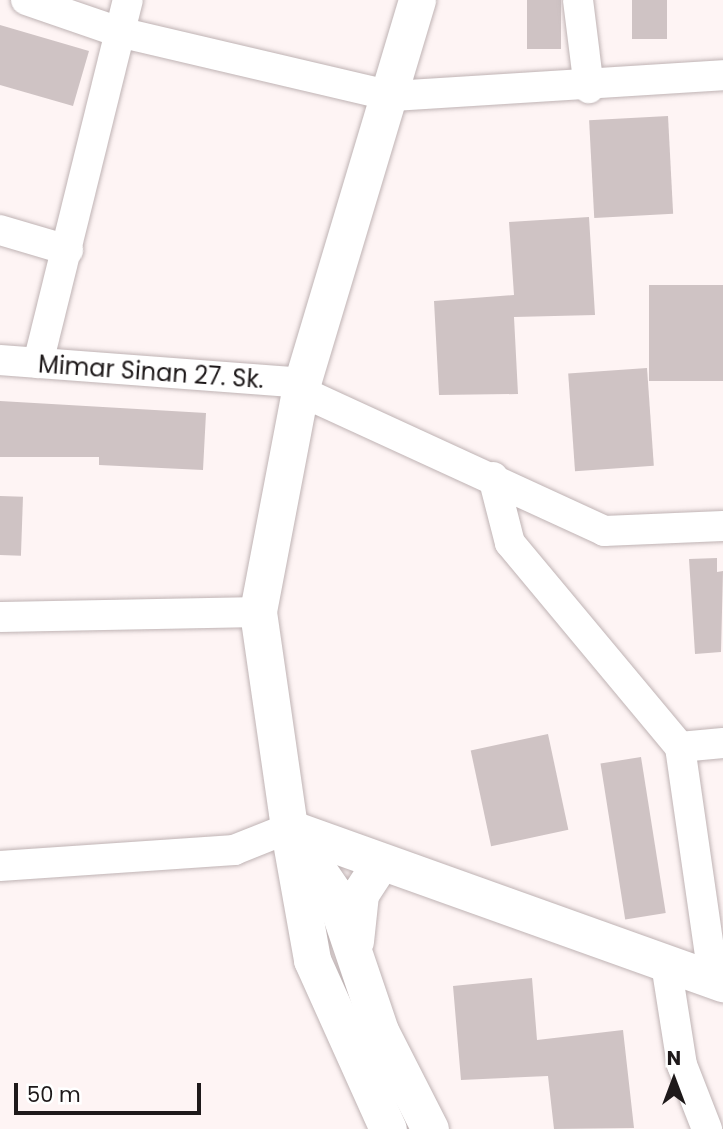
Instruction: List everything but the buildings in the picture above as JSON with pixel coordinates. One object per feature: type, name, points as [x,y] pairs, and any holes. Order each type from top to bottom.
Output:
[{"type":"street","points":[[26,0],[119,32],[392,96],[589,88],[723,75]]},
{"type":"street","points":[[38,363],[128,0]]},
{"type":"street","points":[[388,1129],[312,960],[289,828],[258,612],[302,387],[392,96],[417,0]]},
{"type":"street","points":[[578,0],[589,88]]},
{"type":"street","points":[[0,230],[68,250]]},
{"type":"street","name":"Mimar Sinan 27. Sk.","points":[[0,360],[302,387],[604,531],[723,526]]},
{"type":"street","points":[[0,866],[234,850],[289,828],[719,983],[680,747],[510,543],[493,477]]},
{"type":"street","points":[[0,617],[258,612]]},
{"type":"street","points":[[680,747],[723,743]]},
{"type":"street","points":[[289,828],[333,892],[380,1031],[429,1129]]},
{"type":"street","points":[[355,959],[360,894],[381,862]]},
{"type":"street","points":[[666,964],[682,1065],[707,1129]]}]
